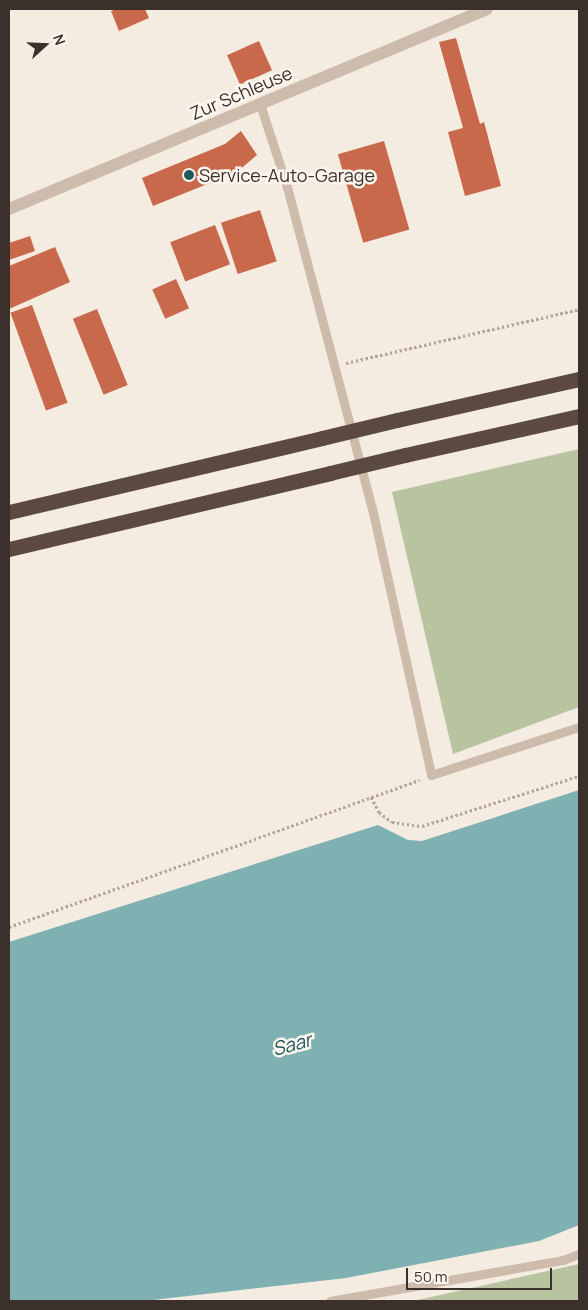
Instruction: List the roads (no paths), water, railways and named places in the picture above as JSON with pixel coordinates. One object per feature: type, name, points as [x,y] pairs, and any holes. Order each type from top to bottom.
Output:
[{"type":"highway","points":[[9,512],[579,379]]},
{"type":"highway","points":[[9,550],[579,416]]},
{"type":"street","name":"Zur Schleuse","points":[[9,209],[487,9]]},
{"type":"lane","points":[[260,104],[287,187],[372,508],[431,775],[579,727]]},
{"type":"lane","points":[[330,1301],[563,1260],[579,1254]]},
{"type":"water","name":"Saar","points":[[579,790],[579,1225],[539,1241],[346,1278],[144,1301],[9,1301],[9,942],[378,825],[408,840],[422,841]]},
{"type":"place","name":"Service-Auto-Garage","points":[[189,175]]}]
